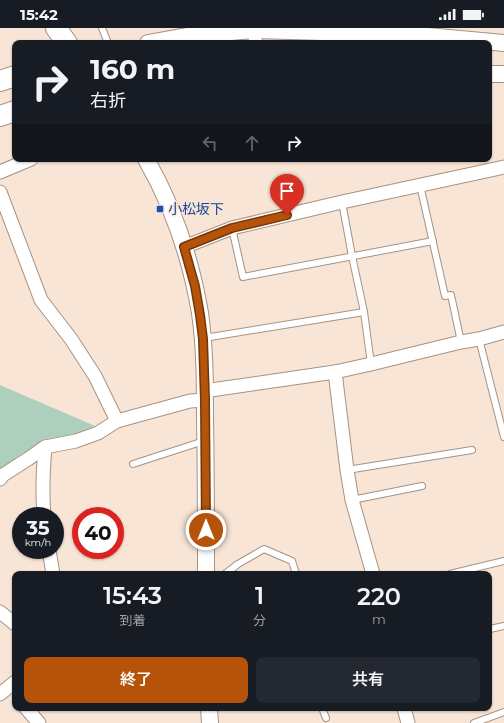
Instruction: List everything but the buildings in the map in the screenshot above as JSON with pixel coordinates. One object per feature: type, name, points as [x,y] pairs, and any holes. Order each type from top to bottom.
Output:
[{"type":"main road","points":[[56,28],[65,40]]},
{"type":"main road","points":[[0,81],[12,77]]},
{"type":"main road","points":[[0,116],[12,112]]},
{"type":"street","points":[[165,40],[187,36],[254,34],[290,31],[418,32],[484,40]]},
{"type":"street","points":[[0,172],[24,162]]},
{"type":"street","points":[[148,162],[156,175],[170,207],[184,247],[195,286],[200,315],[203,339],[205,395],[206,571]]},
{"type":"street","points":[[184,247],[232,228],[342,202],[504,167]]},
{"type":"street","points":[[0,192],[41,300],[71,339],[95,376],[117,420]]},
{"type":"street","points":[[0,479],[3,475],[45,446],[76,441],[98,433],[117,420],[190,401],[205,395],[335,372],[504,332]]},
{"type":"street","points":[[335,372],[346,470],[352,500],[372,571]]},
{"type":"street","points":[[43,507],[43,472],[45,446]]},
{"type":"street","points":[[50,559],[52,571]]},
{"type":"street","points":[[0,612],[12,622]]},
{"type":"street","points":[[29,711],[39,723]]},
{"type":"street","points":[[209,711],[210,723]]},
{"type":"street","points":[[405,711],[408,723]]},
{"type":"lane","points":[[102,28],[107,40]]},
{"type":"lane","points":[[420,185],[445,296],[451,295],[461,342]]},
{"type":"lane","points":[[342,202],[364,312],[371,364]]},
{"type":"lane","points":[[232,228],[243,277],[433,241]]},
{"type":"lane","points":[[203,339],[364,312]]},
{"type":"lane","points":[[479,339],[504,437]]},
{"type":"lane","points":[[133,464],[205,441]]},
{"type":"lane","points":[[346,470],[472,450]]},
{"type":"lane","points":[[352,500],[422,486]]},
{"type":"lane","points":[[229,571],[264,549],[292,561],[295,571]]},
{"type":"lane","points":[[462,571],[504,561]]},
{"type":"lane","points":[[492,629],[504,626]]},
{"type":"lane","points":[[323,711],[326,718]]},
{"type":"lane","points":[[474,723],[504,712]]},
{"type":"green space","points":[[0,385],[95,426],[74,434],[42,440],[0,469]]},
{"type":"pier","points":[[493,28],[504,28],[504,93],[499,91]]},
{"type":"place","name":"小松坂下","points":[[160,209]]},
{"type":"route","points":[[206,530],[203,339],[195,286],[184,247],[232,228],[287,215]]}]
